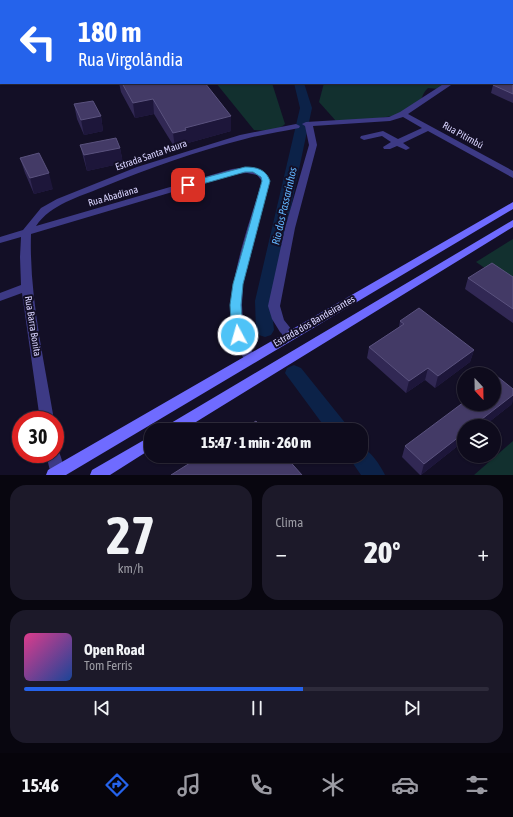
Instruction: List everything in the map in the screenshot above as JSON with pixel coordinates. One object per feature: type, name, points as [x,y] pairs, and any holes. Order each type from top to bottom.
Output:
[{"type":"main road","name":"Estrada dos Bandeirantes","points":[[56,474],[513,205]]},
{"type":"main road","name":"Estrada dos Bandeirantes","points":[[183,423],[513,223]]},
{"type":"main road","points":[[478,225],[490,225],[494,227],[494,235]]},
{"type":"main road","points":[[97,475],[144,446]]},
{"type":"street","points":[[290,335],[280,324],[276,316],[274,306],[290,228],[313,145],[308,124],[390,119],[403,114],[448,84]]},
{"type":"street","name":"Rua Pitimbú","points":[[403,114],[513,175]]},
{"type":"street","points":[[370,121],[383,133],[406,148]]},
{"type":"street","name":"Estrada Santa Maura","points":[[26,233],[44,210],[77,193],[140,169],[243,136],[296,126]]},
{"type":"street","points":[[387,147],[428,128]]},
{"type":"street","points":[[364,138],[383,133]]},
{"type":"street","name":"Rua Abadiana","points":[[0,240],[232,172],[254,170],[264,176],[266,181],[238,284],[236,305],[238,335],[244,349],[251,358]]},
{"type":"street","name":"Rua Barra Bonita","points":[[26,233],[24,242],[27,287],[46,411]]},
{"type":"street","points":[[0,297],[27,287]]},
{"type":"street","points":[[54,463],[56,474]]},
{"type":"green space","points":[[217,84],[272,84],[285,124],[274,129],[254,130]]},
{"type":"green space","points":[[324,84],[446,84],[439,89],[428,88],[419,103],[413,109],[392,116],[380,118],[336,121],[319,102]]},
{"type":"green space","points":[[513,239],[513,287],[476,262]]},
{"type":"green space","points":[[513,441],[513,475],[474,475],[488,463],[501,463],[501,451]]},
{"type":"building","points":[[123,84],[206,84],[231,116],[185,128],[186,130],[173,133],[153,99],[133,103]]},
{"type":"building","points":[[493,85],[513,85],[513,94]]},
{"type":"building","points":[[93,101],[101,116],[81,120],[74,104]]},
{"type":"building","points":[[116,138],[120,148],[84,155],[80,145]]},
{"type":"building","points":[[39,153],[49,173],[30,178],[20,158]]},
{"type":"building","points":[[492,263],[513,277],[513,309],[468,278]]},
{"type":"building","points":[[419,308],[474,350],[438,376],[428,368],[409,381],[369,347],[404,324],[400,321]]},
{"type":"building","points":[[501,379],[513,389],[513,395],[501,404]]},
{"type":"building","points":[[457,407],[457,411],[492,411],[482,419],[457,419],[457,438],[424,464],[405,446]]},
{"type":"building","points":[[190,463],[291,463],[302,475],[171,475]]},
{"type":"waterway","name":"Rio dos Passarinhos","points":[[265,330],[263,301],[306,108],[299,84]]},
{"type":"waterway","points":[[294,373],[333,423]]},
{"type":"waterway","points":[[365,463],[374,475]]},
{"type":"route","points":[[188,185],[232,172],[245,170],[260,172],[266,181],[238,284],[236,320],[238,335]]}]
